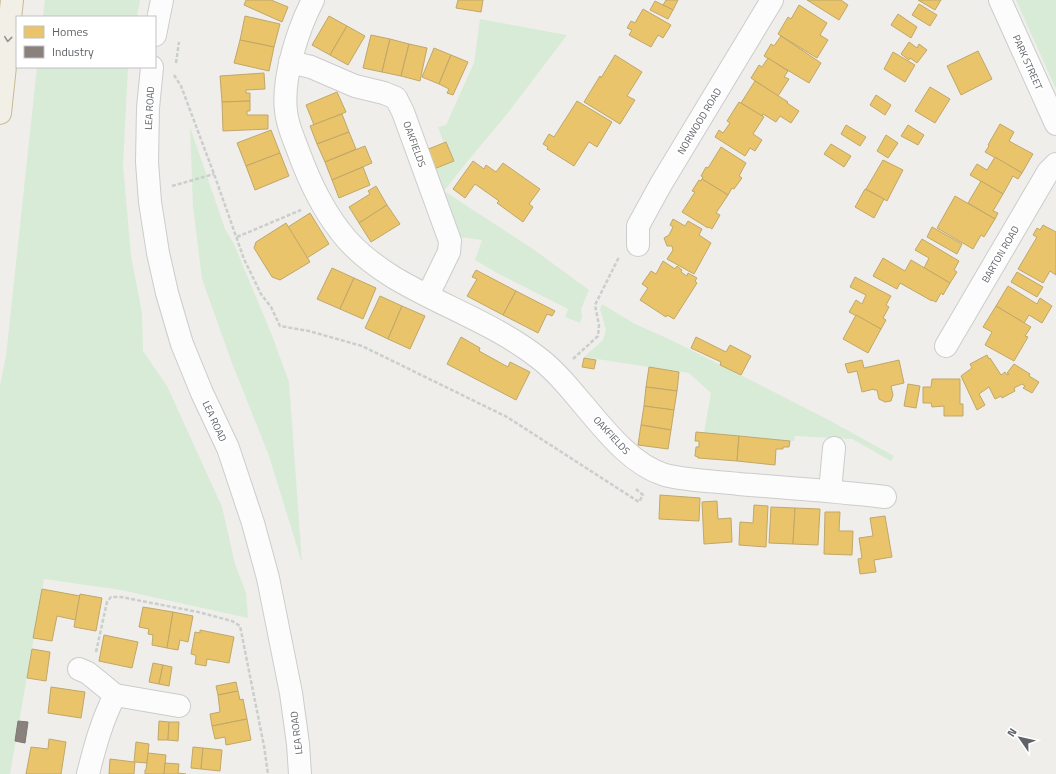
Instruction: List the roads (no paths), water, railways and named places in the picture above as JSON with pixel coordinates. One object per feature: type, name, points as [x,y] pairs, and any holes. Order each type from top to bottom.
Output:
[{"type":"highway","points":[[0,113],[12,0]]},
{"type":"street","points":[[156,30],[162,0]]},
{"type":"street","name":"OAKFIELDS","points":[[313,0],[299,32],[290,62],[286,89],[286,110],[290,129],[305,168],[328,214],[341,233],[367,258],[393,277],[512,339],[541,359],[567,383],[623,450],[642,465],[664,474],[693,480],[885,497]]},
{"type":"street","name":"NORWOOD ROAD","points":[[638,245],[638,226],[661,184],[772,0]]},
{"type":"street","name":"PARK STREET","points":[[1000,0],[1056,124]]},
{"type":"street","name":"OAKFIELDS","points":[[290,62],[311,67],[355,86],[384,93],[396,98],[403,112],[450,241],[449,252],[428,295]]},
{"type":"street","name":"LEA ROAD","points":[[152,68],[148,108],[147,162],[150,202],[158,253],[182,344],[202,393],[228,448],[253,523],[266,571],[291,693],[298,744],[300,774]]},
{"type":"street","name":"BARTON ROAD","points":[[946,346],[1048,172],[1056,164]]},
{"type":"street","points":[[830,491],[834,448]]},
{"type":"street","points":[[83,671],[115,695],[179,706]]},
{"type":"street","points":[[88,774],[96,742],[106,714],[115,695]]}]
